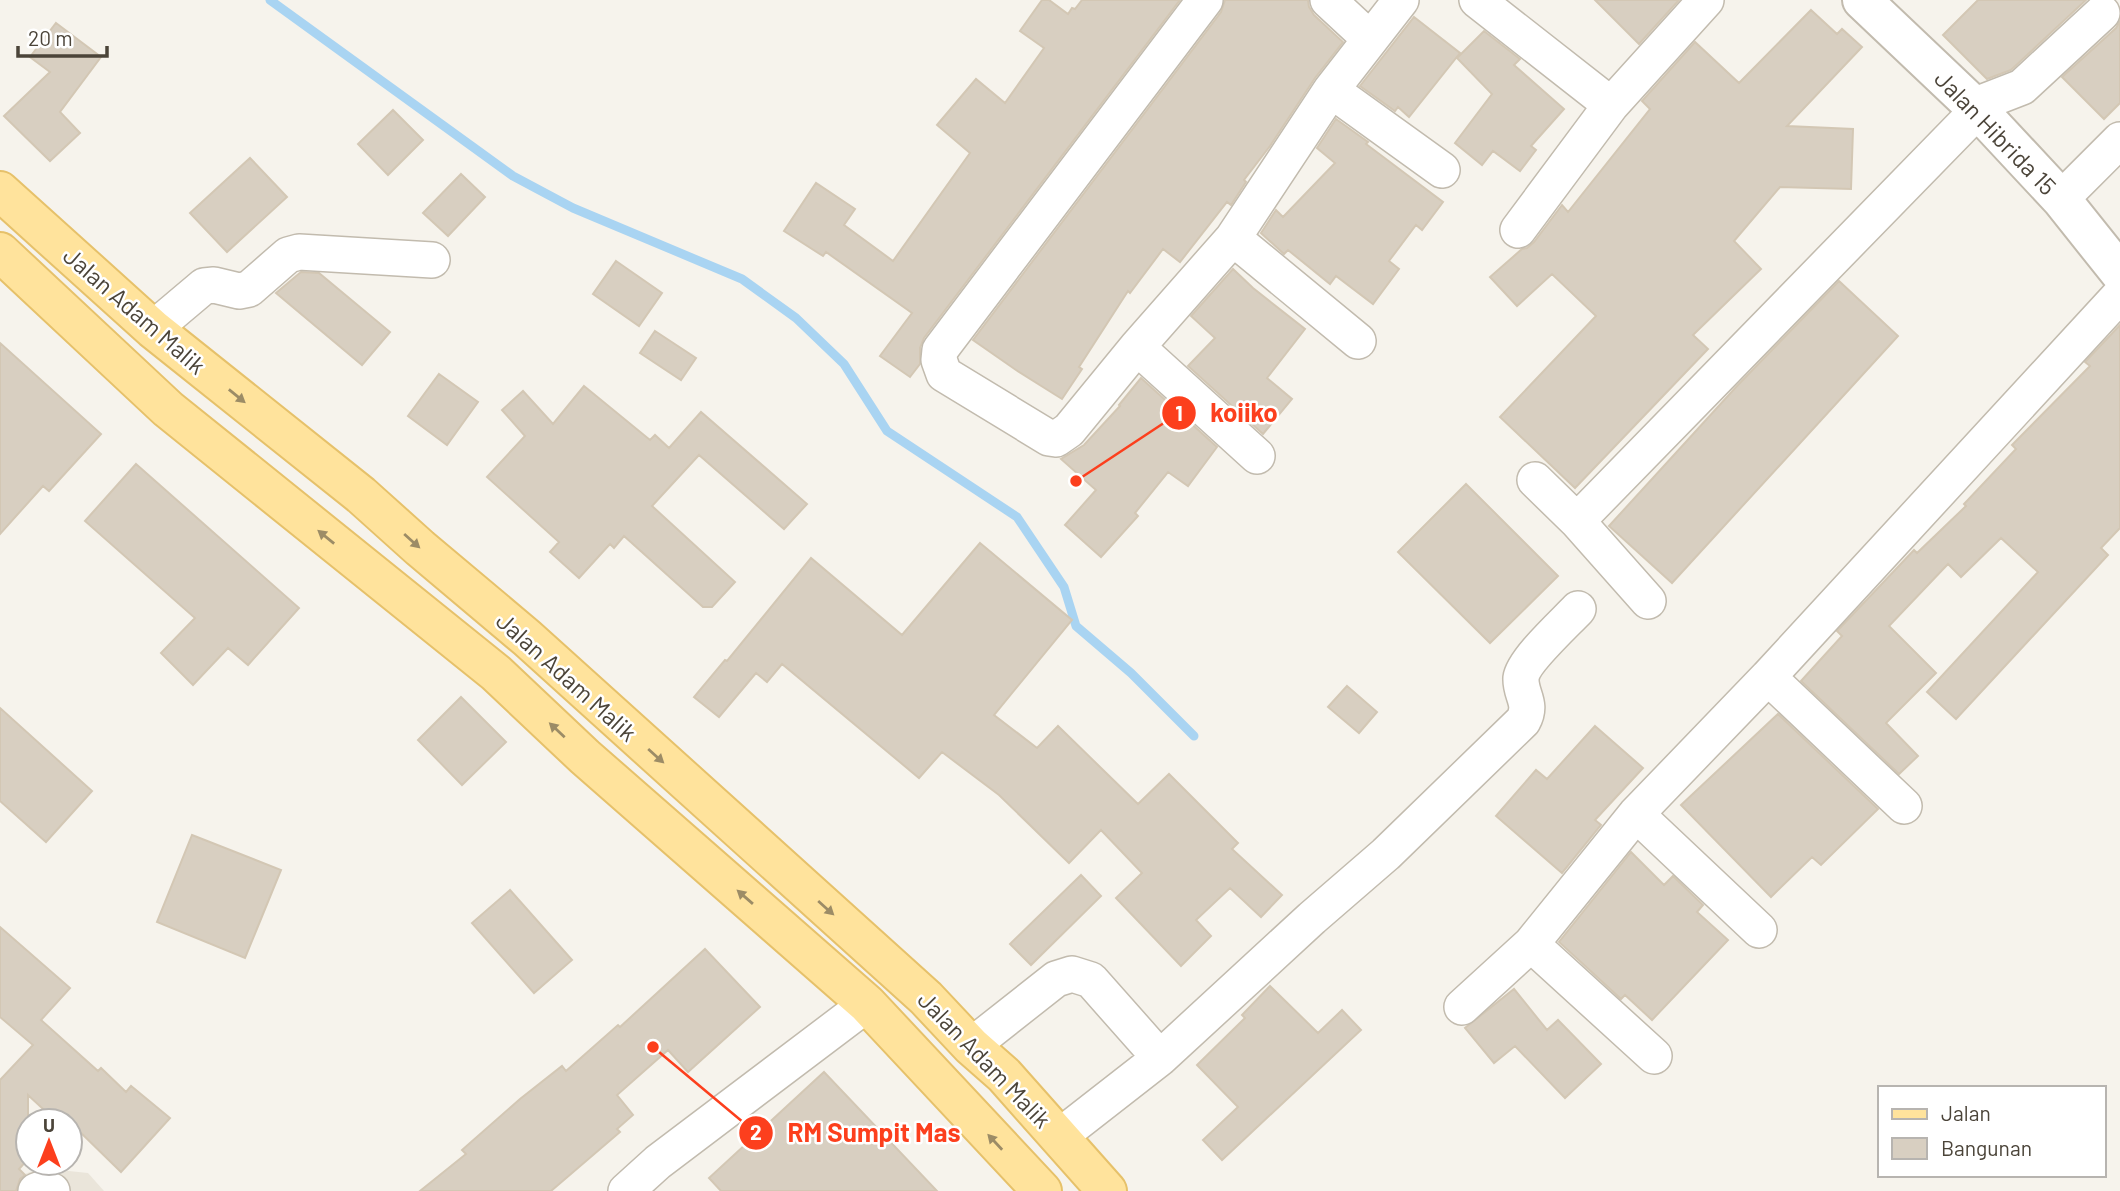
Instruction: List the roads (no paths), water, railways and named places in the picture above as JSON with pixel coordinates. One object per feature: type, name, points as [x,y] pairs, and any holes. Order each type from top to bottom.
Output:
[{"type":"main road","name":"Jalan Adam Malik","points":[[0,191],[153,329],[361,495],[527,638],[926,998],[971,1046],[1004,1075],[1107,1191]]},
{"type":"main road","name":"Jalan Adam Malik","points":[[0,252],[168,409],[496,673],[586,757],[867,1004],[1032,1180]]},
{"type":"main road","points":[[496,673],[527,638]]},
{"type":"main road","points":[[586,757],[619,723]]},
{"type":"main road","points":[[893,1031],[926,998]]},
{"type":"main road","points":[[1032,1180],[1060,1136]]},
{"type":"street","points":[[1205,0],[940,350],[939,360],[944,374],[1049,438],[1056,439],[1069,430],[1233,238],[1331,90],[1401,0]]},
{"type":"street","points":[[1328,0],[1370,39]]},
{"type":"street","points":[[1477,0],[1611,105]]},
{"type":"street","points":[[1518,230],[1611,105],[1706,0]]},
{"type":"street","name":"Jalan Hibrida 15","points":[[1862,0],[1976,108],[2062,200],[2120,273]]},
{"type":"street","points":[[1577,521],[1976,108],[2022,87],[2102,13]]},
{"type":"street","points":[[1331,90],[1442,170]]},
{"type":"street","points":[[2062,200],[2120,140]]},
{"type":"street","points":[[1233,238],[1358,341]]},
{"type":"street","points":[[153,329],[204,286],[214,285],[239,291],[249,289],[289,255],[299,252],[432,260]]},
{"type":"street","points":[[1462,1007],[1531,944],[1636,814],[1768,677],[2120,295]]},
{"type":"street","points":[[1137,348],[1257,456]]},
{"type":"street","points":[[1535,480],[1577,521],[1648,601]]},
{"type":"street","points":[[1060,1136],[1160,1058],[1386,854],[1523,721],[1528,712],[1521,680],[1525,666],[1578,610]]},
{"type":"street","points":[[1768,677],[1904,806]]},
{"type":"street","points":[[1636,814],[1759,930]]},
{"type":"street","points":[[1531,944],[1654,1056]]},
{"type":"street","points":[[971,1046],[1056,979],[1072,974],[1091,980],[1160,1058]]},
{"type":"street","points":[[626,1191],[658,1162],[867,1004]]},
{"type":"street","points":[[36,1191],[44,1188],[52,1191]]},
{"type":"waterway","points":[[270,0],[513,176],[573,208],[742,279],[796,318],[844,364],[887,431],[1017,517],[1064,587],[1076,626],[1131,673],[1194,736]]},
{"type":"place","name":"koiiko","points":[[1076,481]]},
{"type":"place","name":"RM Sumpit Mas","points":[[653,1047]]}]
